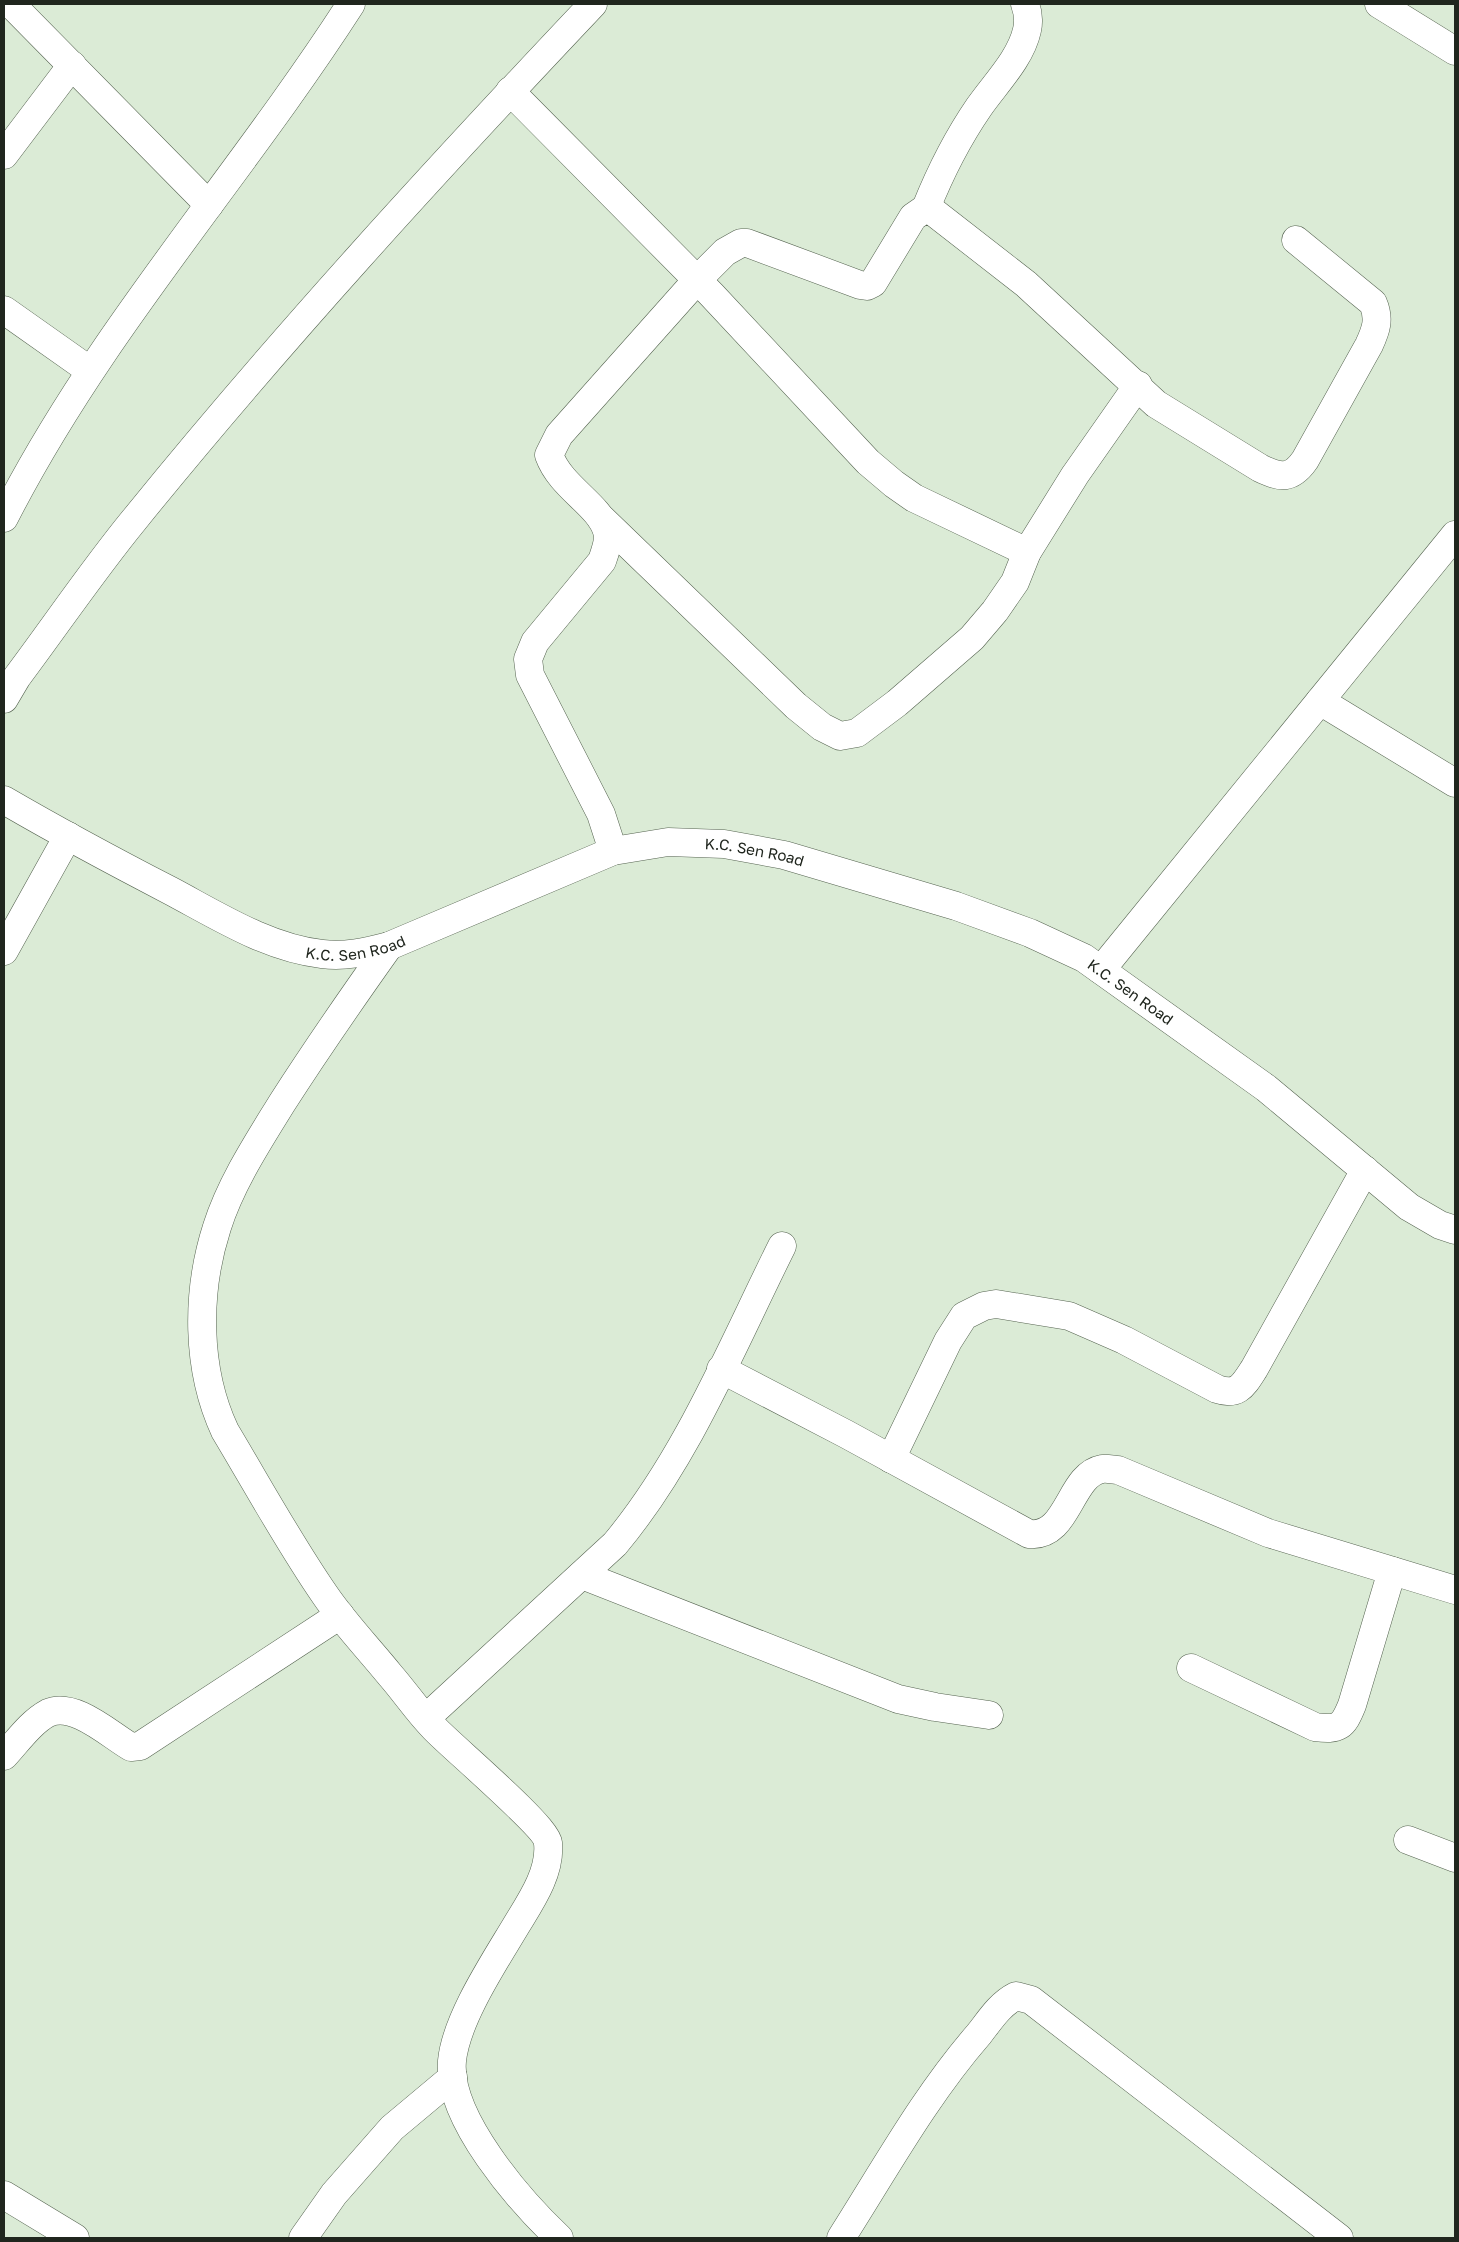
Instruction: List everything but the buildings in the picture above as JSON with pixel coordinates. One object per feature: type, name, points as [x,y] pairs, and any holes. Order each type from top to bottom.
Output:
[{"type":"street","points":[[11,4],[209,205]]},
{"type":"street","points":[[4,518],[19,488],[89,370],[209,205],[351,4]]},
{"type":"street","points":[[4,699],[18,677],[139,514],[239,395],[510,92],[593,4]]},
{"type":"street","points":[[1025,4],[1028,12],[1027,30],[1016,55],[978,109],[942,167],[926,208],[913,218],[873,282],[867,286],[860,285],[747,243],[741,243],[726,252],[697,280],[559,434],[549,455],[558,474],[602,519],[796,706],[822,727],[840,736],[857,733],[897,703],[972,638],[1015,582],[1027,552],[1075,475],[1138,385]]},
{"type":"street","points":[[1378,4],[1455,51]]},
{"type":"street","points":[[4,154],[72,65]]},
{"type":"street","points":[[510,92],[697,280],[868,462],[894,484],[942,512],[1027,552]]},
{"type":"street","points":[[926,208],[938,214],[1026,284],[1138,385],[1156,404],[1260,468],[1275,475],[1286,475],[1296,472],[1369,345],[1376,330],[1378,314],[1373,303],[1296,240]]},
{"type":"street","points":[[4,310],[89,370]]},
{"type":"street","points":[[602,519],[608,532],[607,548],[602,561],[536,642],[528,659],[530,675],[601,814],[613,851]]},
{"type":"street","points":[[1102,970],[1455,535]]},
{"type":"street","points":[[1320,701],[1455,783]]},
{"type":"street","name":"K.C. Sen Road","points":[[4,800],[68,836],[267,940],[292,949],[322,954],[350,955],[389,946],[613,851],[668,842],[724,844],[784,855],[956,906],[1030,932],[1084,958],[1266,1088],[1409,1207],[1440,1226],[1455,1230]]},
{"type":"street","points":[[4,951],[68,836]]},
{"type":"street","points":[[389,946],[321,1042],[257,1143],[217,1227],[208,1268],[202,1332],[214,1408],[225,1431],[325,1596],[426,1718],[470,1764],[534,1821],[546,1835],[548,1854],[541,1880],[479,1987],[456,2041],[452,2062],[455,2090],[464,2115],[479,2142],[508,2184],[538,2218],[559,2238]]},
{"type":"street","points":[[891,1459],[948,1341],[964,1316],[984,1306],[996,1304],[1069,1316],[1124,1340],[1217,1389],[1228,1393],[1238,1390],[1254,1369],[1365,1170]]},
{"type":"street","points":[[426,1718],[614,1544],[649,1499],[686,1437],[782,1246]]},
{"type":"street","points":[[721,1369],[1029,1534],[1038,1535],[1053,1527],[1082,1483],[1092,1474],[1102,1469],[1118,1470],[1268,1533],[1455,1590]]},
{"type":"street","points":[[1191,1668],[1315,1727],[1331,1729],[1340,1726],[1347,1718],[1352,1705],[1392,1571]]},
{"type":"street","points":[[582,1575],[898,1699],[989,1715]]},
{"type":"street","points":[[4,1756],[39,1720],[49,1713],[62,1711],[79,1715],[131,1747],[140,1746],[340,1615]]},
{"type":"street","points":[[1408,1840],[1455,1858]]},
{"type":"street","points":[[841,2238],[934,2090],[959,2056],[1008,2000],[1016,1996],[1030,2000],[1339,2238]]},
{"type":"street","points":[[303,2238],[334,2194],[392,2128],[453,2077]]},
{"type":"street","points":[[4,2195],[75,2238]]}]
